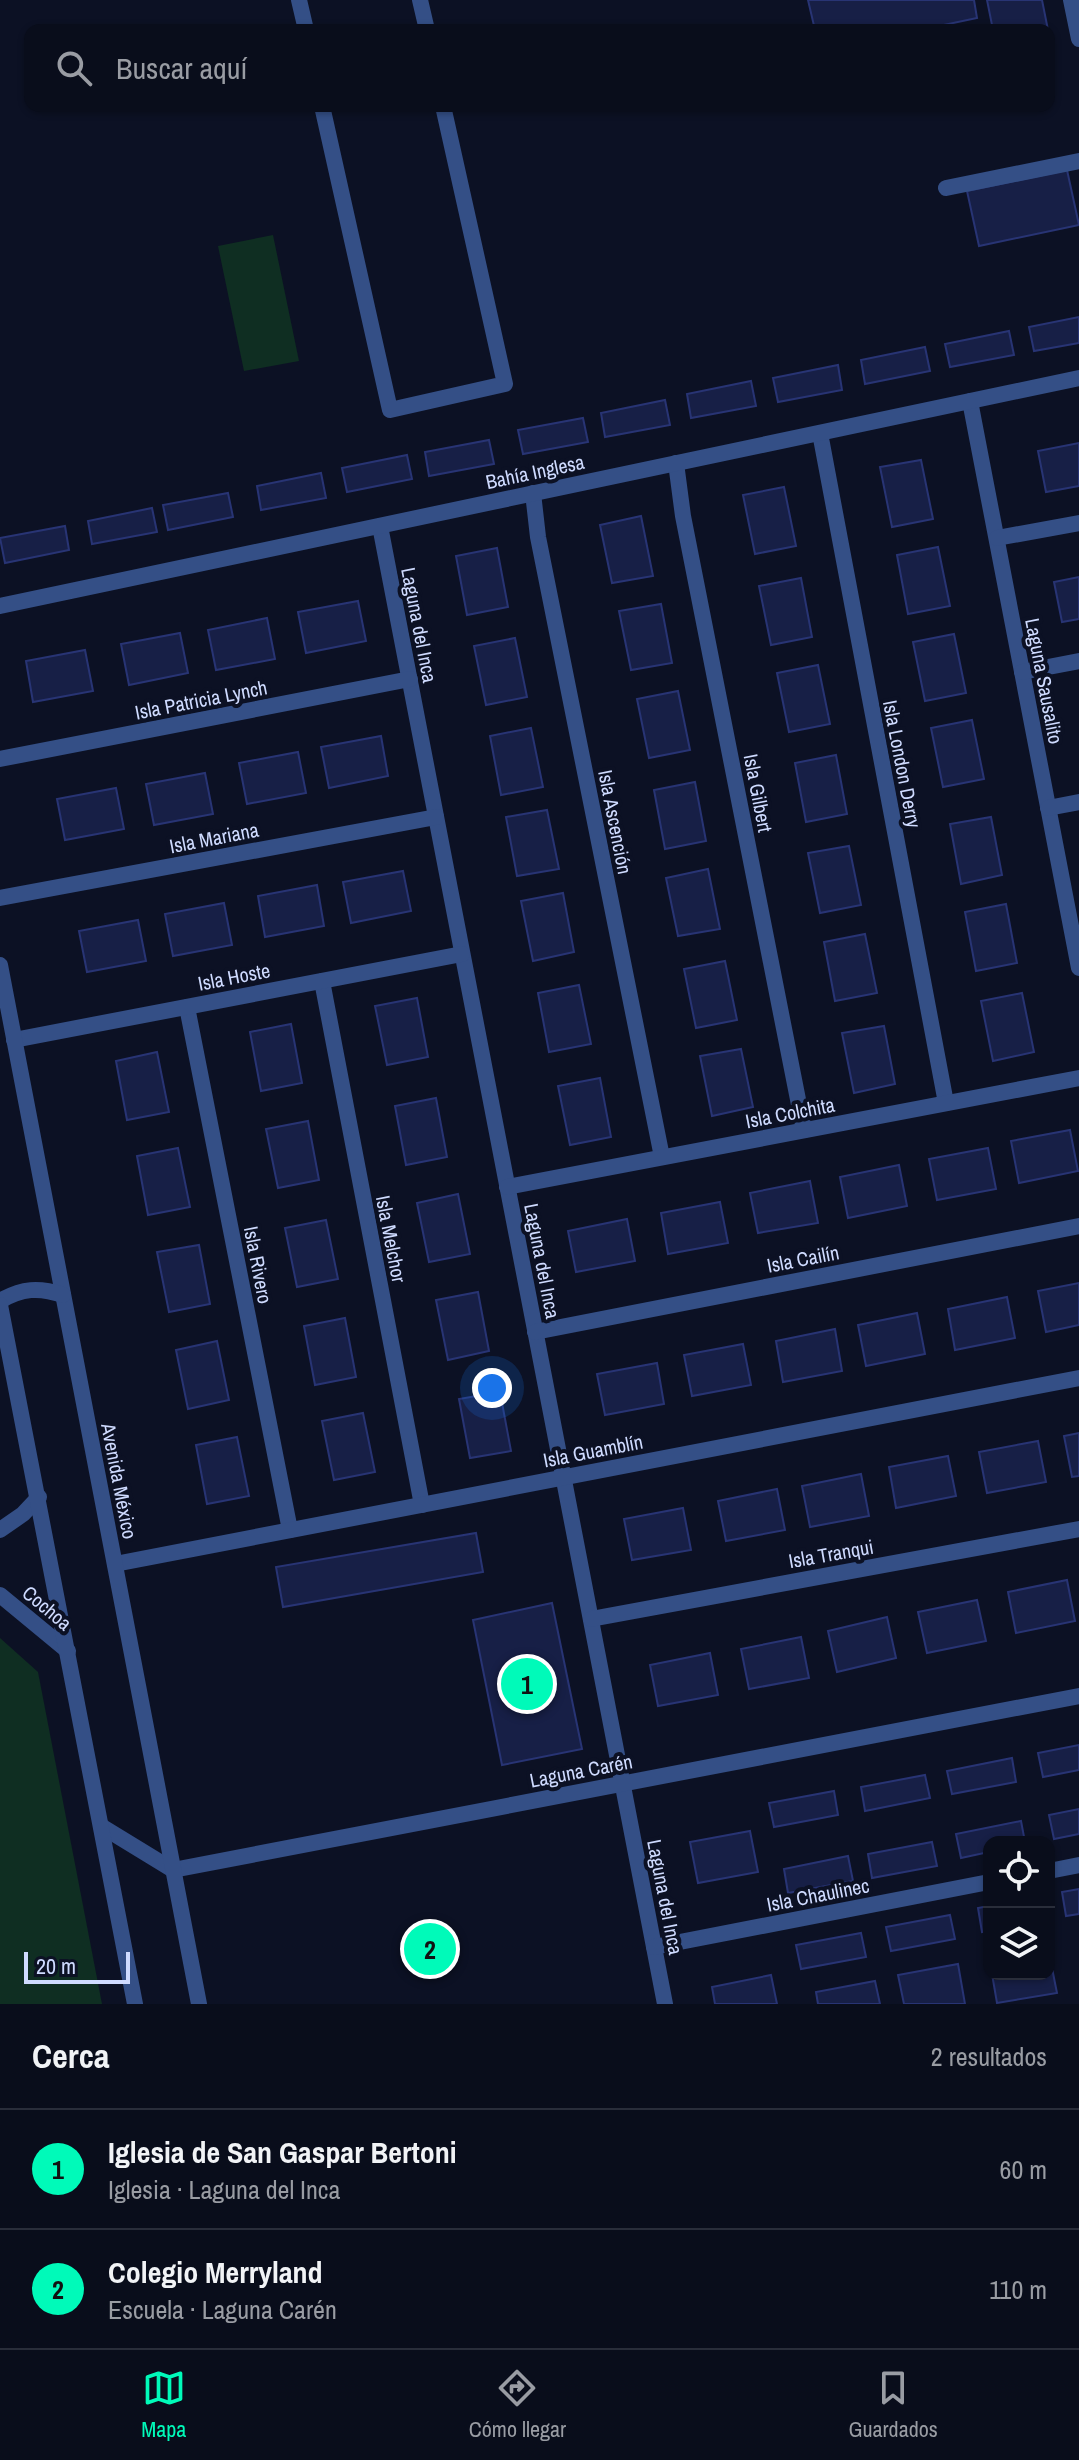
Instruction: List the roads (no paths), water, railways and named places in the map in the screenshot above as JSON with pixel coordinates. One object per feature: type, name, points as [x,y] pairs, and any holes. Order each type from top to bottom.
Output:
[{"type":"street","points":[[299,0],[305,24]]},
{"type":"street","points":[[420,0],[422,24]]},
{"type":"street","points":[[1071,0],[1079,39]]},
{"type":"street","points":[[323,112],[390,410],[505,384],[444,112]]},
{"type":"street","points":[[946,188],[1079,161]]},
{"type":"street","name":"Bahía Inglesa","points":[[0,606],[1079,378]]},
{"type":"street","name":"Laguna Sausalito","points":[[970,401],[1076,938],[1079,968]]},
{"type":"street","name":"Isla London Derry","points":[[820,433],[946,1103]]},
{"type":"street","name":"Isla Gilbert","points":[[676,463],[683,516],[804,1130]]},
{"type":"street","name":"Isla Ascención","points":[[533,493],[538,537],[662,1157]]},
{"type":"street","points":[[997,538],[1079,523]]},
{"type":"street","name":"Laguna del Inca","points":[[380,526],[665,2004]]},
{"type":"street","points":[[1022,672],[1079,661]]},
{"type":"street","name":"Isla Patricia Lynch","points":[[0,759],[410,679]]},
{"type":"street","points":[[1048,808],[1079,802]]},
{"type":"street","name":"Isla Mariana","points":[[0,898],[436,817]]},
{"type":"street","name":"Isla Hoste","points":[[14,1040],[462,954]]},
{"type":"street","name":"Avenida México","points":[[0,965],[199,2004]]},
{"type":"street","name":"Isla Melchor","points":[[322,981],[422,1505]]},
{"type":"street","name":"Isla Rivero","points":[[187,1007],[290,1530]]},
{"type":"street","name":"Isla Colchita","points":[[507,1187],[1079,1078]]},
{"type":"street","name":"Isla Cailín","points":[[535,1332],[1079,1226]]},
{"type":"street","points":[[63,1295],[32,1289],[15,1292],[0,1303],[135,2004]]},
{"type":"street","name":"Isla Guamblín","points":[[115,1564],[1079,1378]]},
{"type":"street","points":[[0,1530],[23,1514],[39,1497]]},
{"type":"street","name":"Isla Tranqui","points":[[591,1619],[1079,1529]]},
{"type":"street","name":"Cochoa","points":[[0,1595],[68,1651]]},
{"type":"street","name":"Laguna Carén","points":[[173,1870],[1079,1696]]},
{"type":"street","points":[[101,1826],[173,1870]]},
{"type":"street","points":[[1055,1870],[1079,1865]]},
{"type":"street","name":"Isla Chaulinec","points":[[654,1947],[983,1883]]},
{"type":"place","name":"Iglesia de San Gaspar Bertoni","points":[[527,1684]]},
{"type":"place","name":"Colegio Merryland","points":[[430,1949]]}]
